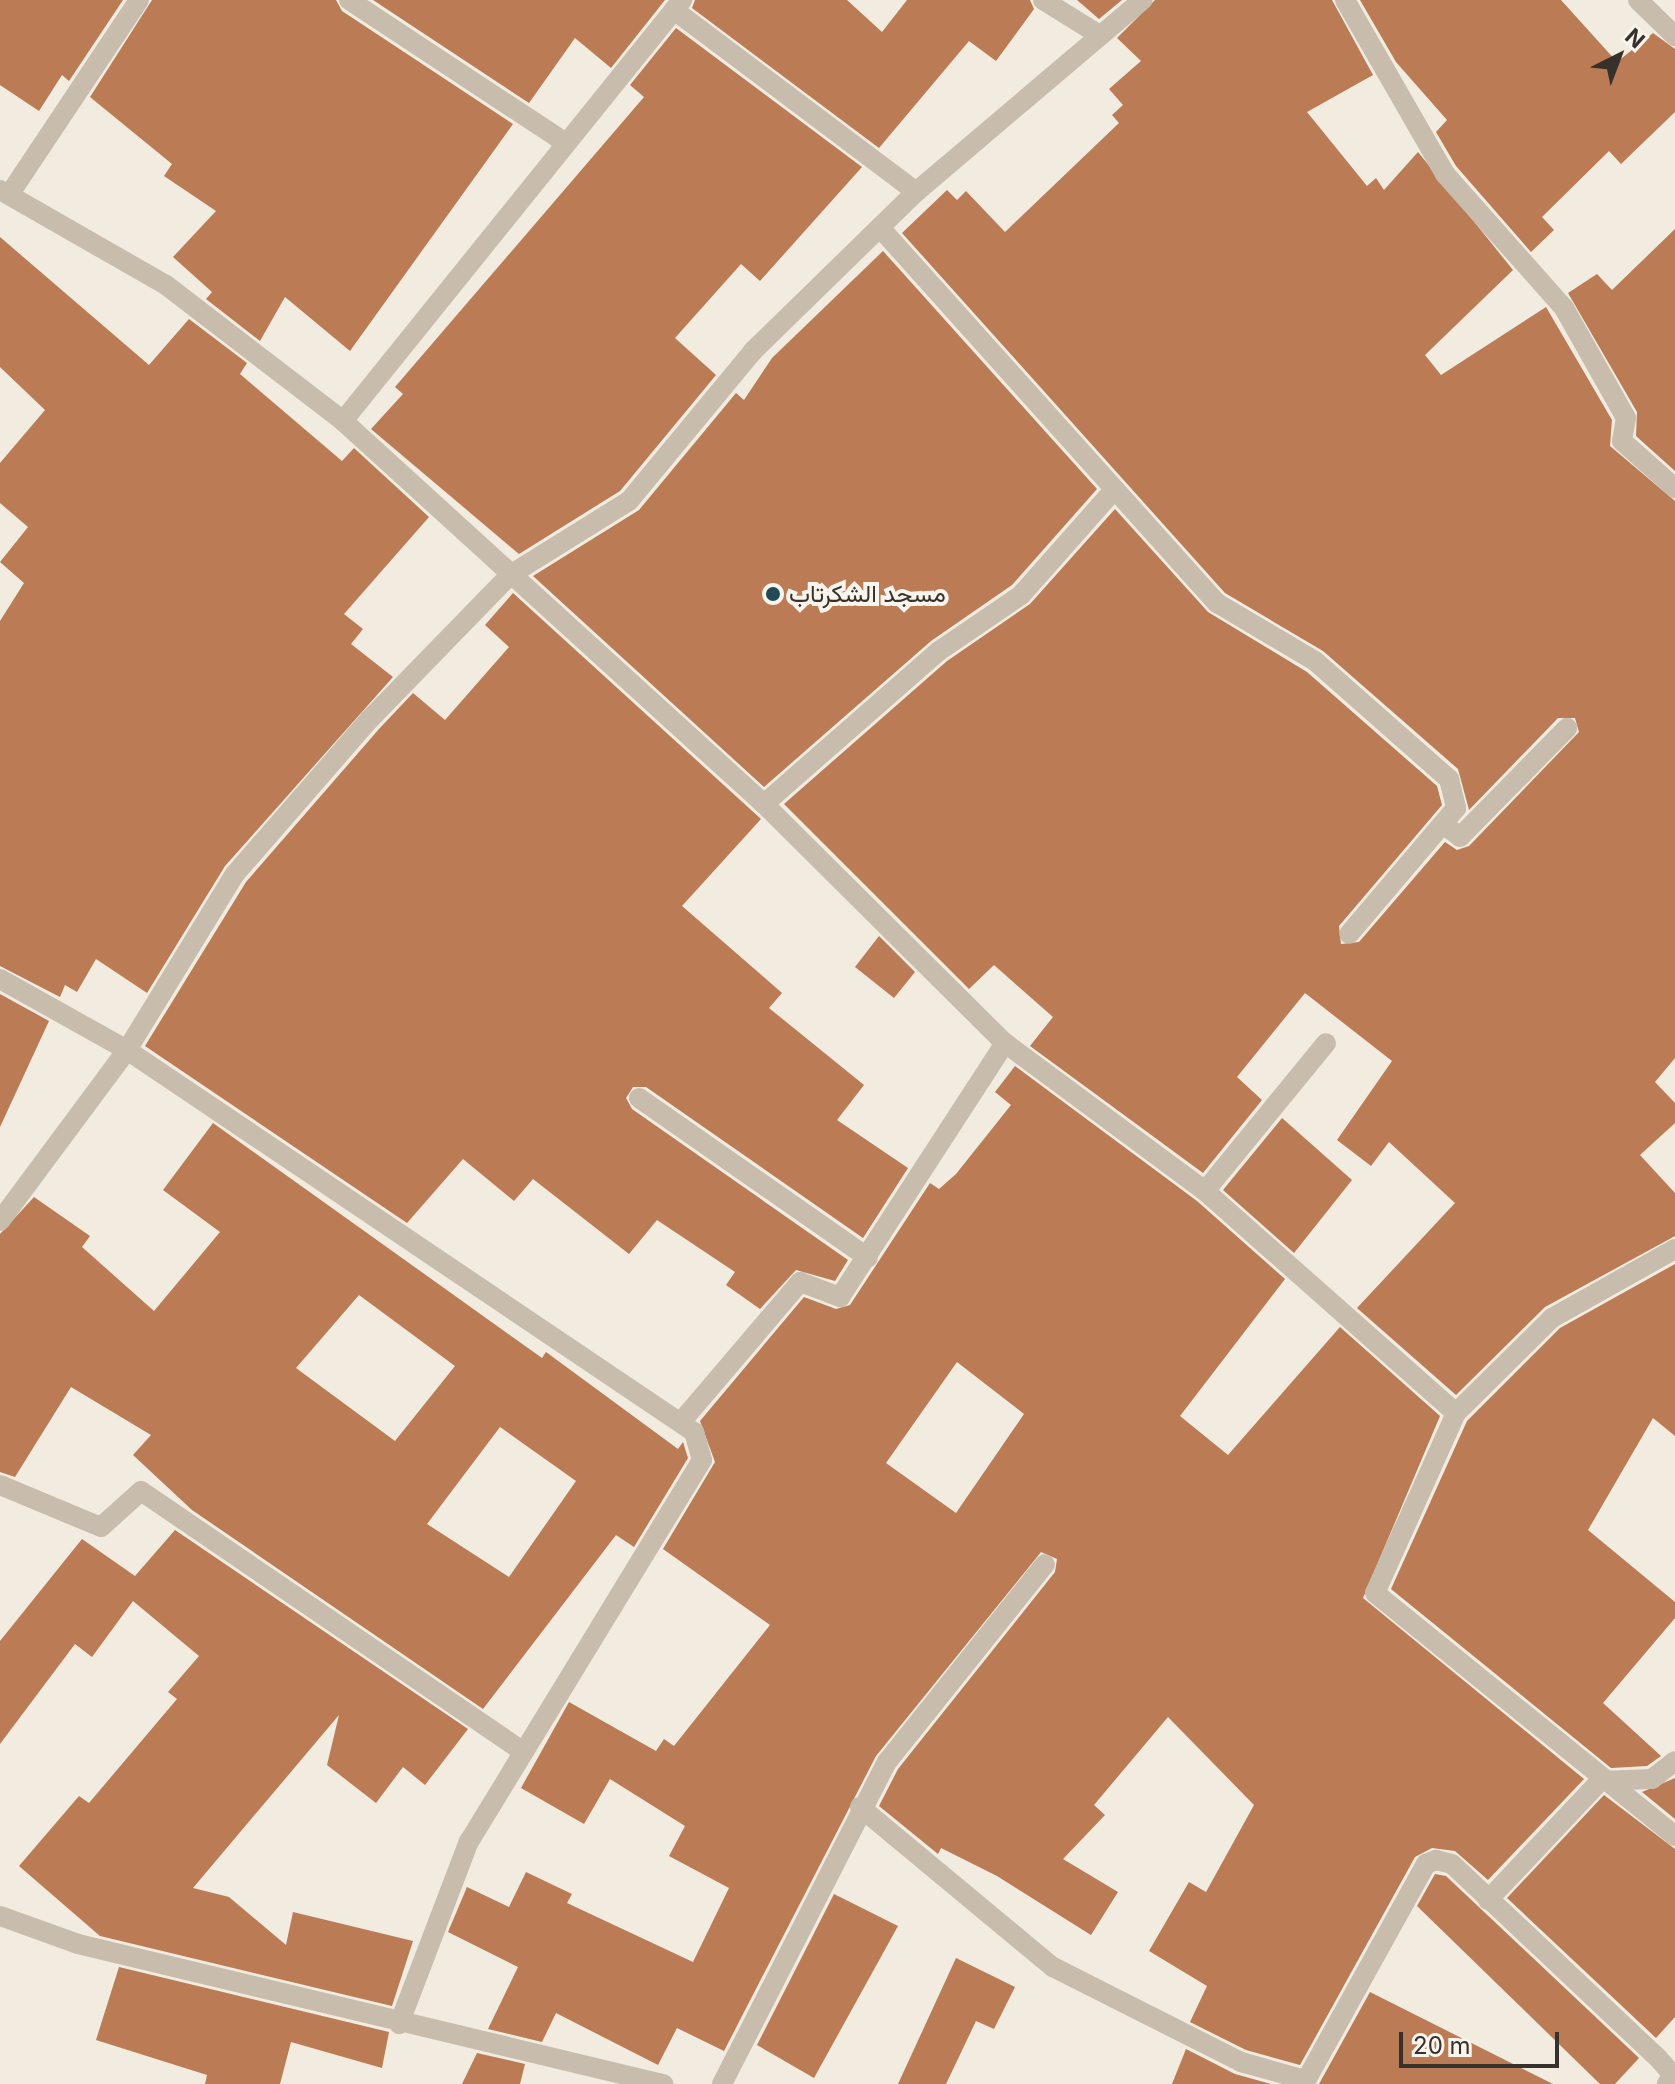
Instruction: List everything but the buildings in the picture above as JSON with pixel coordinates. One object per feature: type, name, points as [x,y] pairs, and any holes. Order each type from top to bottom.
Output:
[{"type":"street","points":[[139,0],[4,192],[166,285],[343,421],[764,804],[1005,1043],[1205,1191],[1456,1413]]},
{"type":"street","points":[[349,0],[566,143]]},
{"type":"street","points":[[1043,0],[1098,34]]},
{"type":"street","points":[[0,1221],[127,1050],[235,874],[369,720],[510,575],[629,501],[753,351],[883,231],[916,192],[1098,34],[1142,0]]},
{"type":"street","points":[[1345,0],[1445,174],[1564,308],[1626,418],[1622,441],[1675,488]]},
{"type":"street","points":[[1638,0],[1675,36]]},
{"type":"street","points":[[343,421],[678,5],[916,192]]},
{"type":"street","points":[[883,231],[1112,492],[1217,603],[1315,661],[1449,779],[1458,794],[1443,824],[1349,934]]},
{"type":"street","points":[[764,804],[939,651],[1021,595],[1112,492]]},
{"type":"street","points":[[1443,824],[1460,837],[1567,728]]},
{"type":"street","points":[[0,979],[127,1050],[694,1432],[702,1460],[469,1841],[399,2024]]},
{"type":"street","points":[[681,1422],[800,1282],[835,1300],[868,1258],[1005,1043]]},
{"type":"street","points":[[1205,1191],[1326,1043]]},
{"type":"street","points":[[639,1098],[868,1258]]},
{"type":"street","points":[[1675,1249],[1552,1318],[1456,1413],[1375,1593],[1600,1781],[1675,1836]]},
{"type":"street","points":[[0,1485],[101,1527],[141,1491],[524,1752]]},
{"type":"street","points":[[722,2084],[860,1807],[887,1762],[1045,1564]]},
{"type":"street","points":[[1488,1900],[1600,1781],[1652,1779],[1675,1761]]},
{"type":"street","points":[[860,1807],[1053,1967],[1241,2062],[1305,2082],[1426,1864],[1452,1864],[1658,2058],[1673,2075],[1667,2084]]},
{"type":"street","points":[[0,1916],[78,1944],[399,2024],[660,2084]]},
{"type":"place","name":"مسجد الشكرتاب","points":[[773,594]]}]
